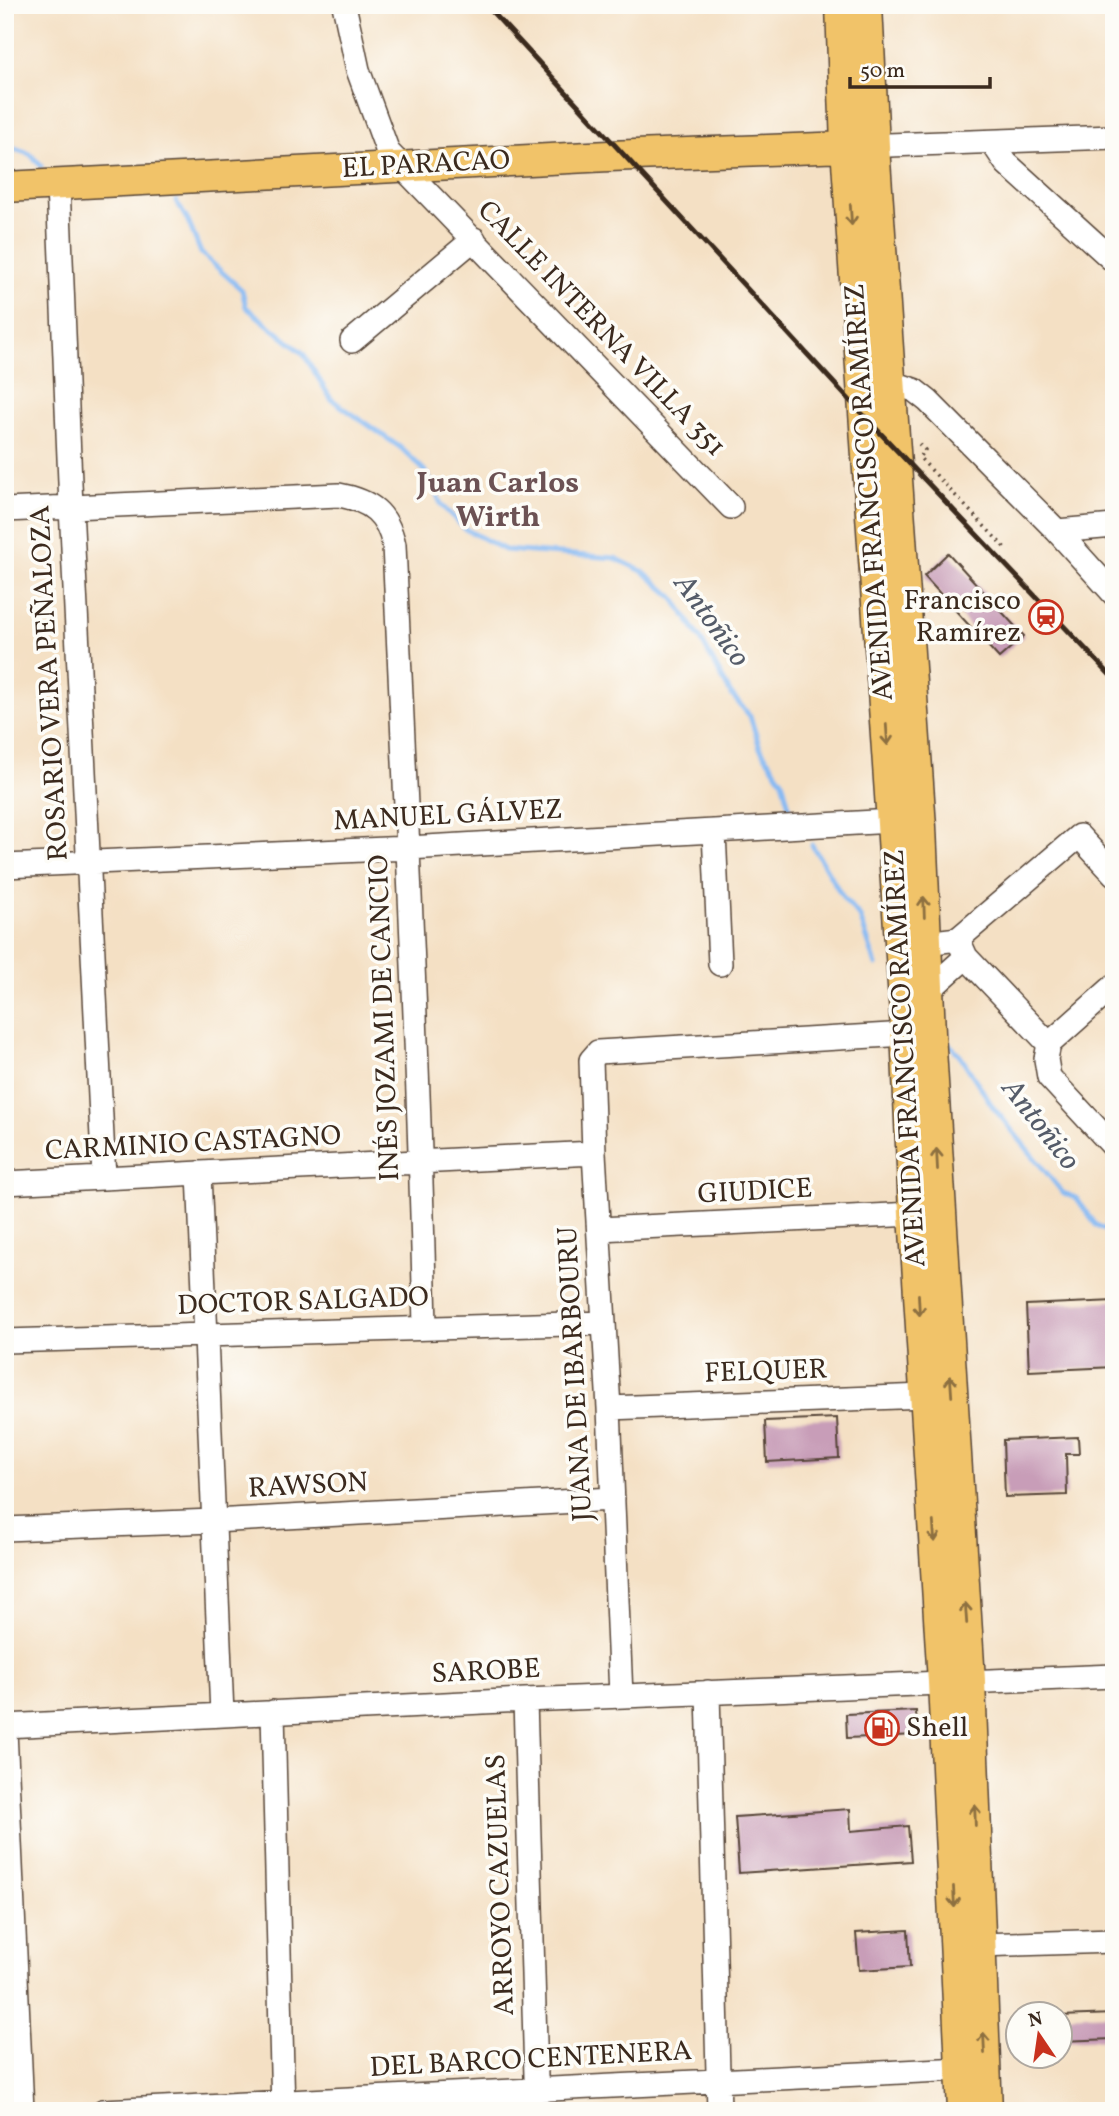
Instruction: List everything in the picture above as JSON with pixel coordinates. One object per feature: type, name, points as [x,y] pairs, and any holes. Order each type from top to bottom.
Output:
[{"type":"main road","name":"AVENIDA FRANCISCO RAMÍREZ","points":[[841,5],[891,382],[920,827],[957,1681],[964,2111]]},
{"type":"main road","name":"AVENIDA FRANCISCO RAMÍREZ","points":[[867,5],[860,146],[914,1214],[925,1396],[957,1681],[979,1945],[987,2111]]},
{"type":"main road","name":"EL PARACAO","points":[[5,187],[860,146]]},
{"type":"street","name":"CALLE INTERNA VILLA 351","points":[[344,5],[358,70],[388,152],[730,507]]},
{"type":"street","points":[[860,146],[1114,136]]},
{"type":"street","points":[[992,142],[1006,163],[1114,261]]},
{"type":"street","name":"ROSARIO VERA PEÑALOZA","points":[[58,184],[104,1178]]},
{"type":"street","points":[[352,341],[474,239]]},
{"type":"street","points":[[891,382],[914,390],[928,401],[1057,531],[1114,594]]},
{"type":"street","name":"INÉS JOZAMI DE CANCIO","points":[[71,507],[339,495],[370,505],[390,528],[394,545],[408,848],[425,1327]]},
{"type":"street","points":[[5,510],[71,507]]},
{"type":"street","points":[[1057,531],[1114,526]]},
{"type":"street","name":"MANUEL GÁLVEZ","points":[[5,866],[408,848],[893,821]]},
{"type":"street","points":[[714,832],[720,964]]},
{"type":"street","points":[[928,991],[962,948],[1079,836],[1114,874]]},
{"type":"street","points":[[925,943],[962,948],[1049,1044]]},
{"type":"street","points":[[1114,986],[1049,1044],[1046,1059],[1049,1077],[1114,1147]]},
{"type":"street","name":"JUANA DE IBARBOURU","points":[[621,1696],[609,1408],[594,1153],[592,1060],[598,1052],[906,1034]]},
{"type":"street","name":"CARMINIO CASTAGNO","points":[[5,1183],[594,1153]]},
{"type":"street","points":[[199,1174],[222,1714]]},
{"type":"street","name":"GIUDICE","points":[[598,1229],[914,1214]]},
{"type":"street","name":"DOCTOR SALGADO","points":[[5,1341],[603,1323]]},
{"type":"street","name":"FELQUER","points":[[609,1408],[925,1396]]},
{"type":"street","name":"RAWSON","points":[[5,1529],[213,1521],[613,1499]]},
{"type":"street","name":"SAROBE","points":[[5,1728],[222,1714],[1114,1676]]},
{"type":"street","points":[[708,1692],[719,2111]]},
{"type":"street","name":"ARROYO CAZUELAS","points":[[525,1700],[537,2101]]},
{"type":"street","points":[[273,1712],[283,2106]]},
{"type":"street","points":[[5,1728],[22,2111]]},
{"type":"street","points":[[979,1945],[1114,1941]]},
{"type":"street","name":"DEL BARCO CENTENERA","points":[[103,2111],[537,2101],[718,2081],[962,2069]]},
{"type":"path","points":[[916,441],[925,450],[919,457],[1006,549]]},
{"type":"building","points":[[948,553],[1024,636],[999,658],[924,576]]},
{"type":"building","points":[[1114,1301],[1114,1367],[1029,1371],[1026,1305]]},
{"type":"building","points":[[837,1418],[839,1458],[767,1462],[765,1421]]},
{"type":"building","points":[[1078,1437],[1079,1454],[1066,1454],[1067,1495],[1005,1497],[1003,1440]]},
{"type":"building","points":[[916,1711],[917,1735],[847,1738],[846,1714]]},
{"type":"building","points":[[850,1809],[851,1831],[908,1826],[911,1861],[739,1873],[735,1817]]},
{"type":"building","points":[[908,1930],[910,1967],[859,1970],[856,1933]]},
{"type":"building","points":[[1114,2014],[1114,2039],[1074,2040],[1074,2015]]},
{"type":"waterway","name":"Antoñico","points":[[5,146],[30,154],[41,166]]},
{"type":"waterway","name":"Antoñico","points":[[176,201],[188,221],[201,253],[242,290],[246,307],[303,353],[331,399],[401,448],[426,472],[442,506],[465,529],[505,550],[615,558],[644,572],[673,597],[700,638],[731,694],[750,716],[760,748],[782,780],[790,810],[795,817]]},
{"type":"waterway","name":"Antoñico","points":[[812,845],[844,899],[860,917],[876,965]]},
{"type":"waterway","name":"Antoñico","points":[[941,1036],[959,1054],[993,1107],[1063,1193],[1076,1198],[1096,1225],[1114,1234]]},
{"type":"railway","points":[[486,5],[866,418],[1114,679]]},
{"type":"place","name":"Francisco Ramírez","points":[[1046,617]]},
{"type":"place","name":"Shell","points":[[882,1728]]},
{"type":"district","name":"Juan Carlos Wirth","points":[[498,501]]}]
